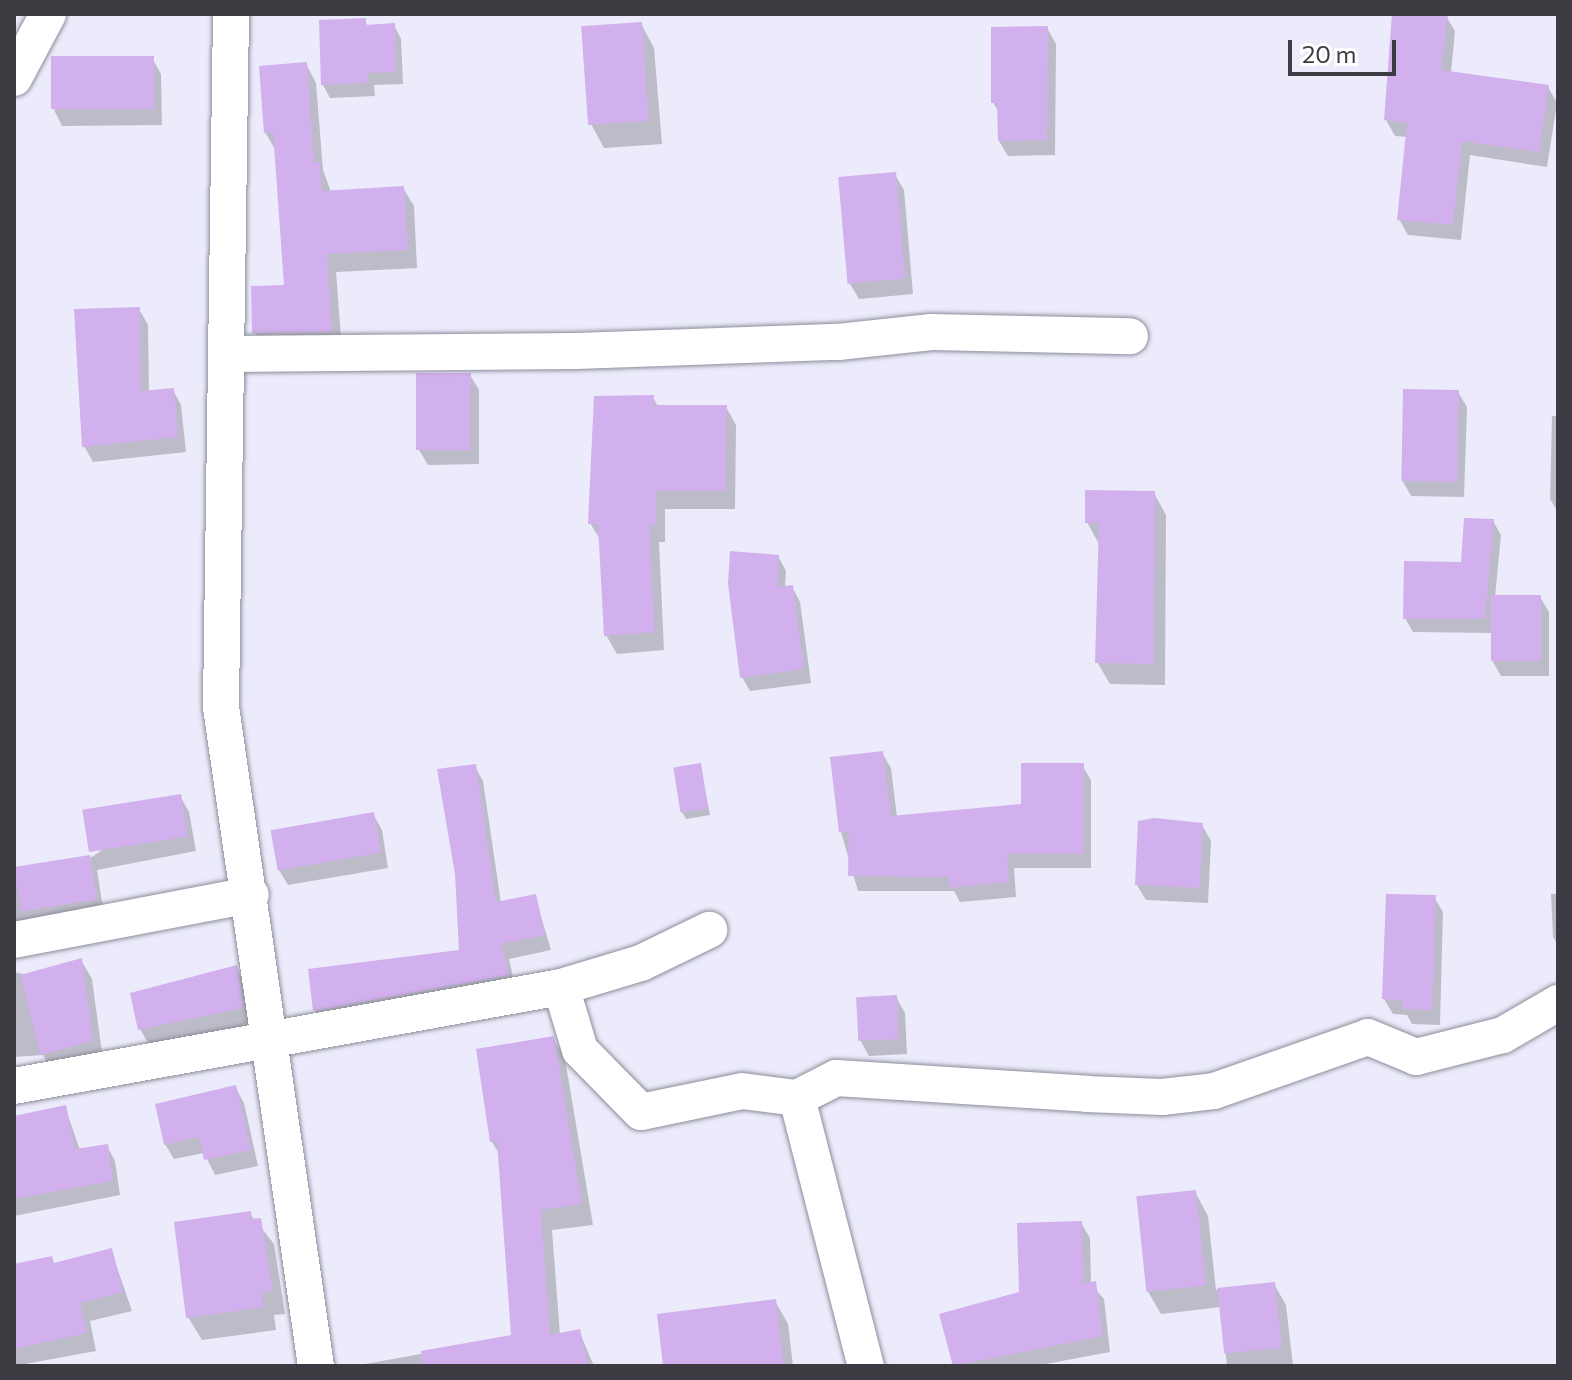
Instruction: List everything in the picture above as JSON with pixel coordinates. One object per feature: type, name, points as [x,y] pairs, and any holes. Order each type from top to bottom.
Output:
[{"type":"street","points":[[14,78],[48,14]]},
{"type":"street","points":[[231,14],[221,707],[251,895],[316,1366]]},
{"type":"street","points":[[226,354],[592,351],[838,342],[931,332],[1130,336]]},
{"type":"street","points":[[14,940],[251,895]]},
{"type":"street","points":[[14,1086],[272,1043],[561,987],[641,963],[709,930]]},
{"type":"street","points":[[561,987],[580,1050],[641,1112],[742,1091],[797,1098],[836,1078],[1162,1097],[1214,1091],[1368,1037],[1416,1057],[1488,1039],[1558,1003]]},
{"type":"street","points":[[797,1098],[866,1366]]},
{"type":"building","points":[[1392,14],[1448,14],[1441,70],[1549,85],[1539,152],[1462,141],[1453,225],[1397,220],[1407,123],[1384,120]]},
{"type":"building","points":[[366,18],[366,25],[395,23],[396,72],[368,73],[368,83],[321,85],[319,20]]},
{"type":"building","points":[[642,22],[649,121],[588,125],[581,26]]},
{"type":"building","points":[[1048,26],[1047,140],[998,141],[997,103],[991,103],[991,27]]},
{"type":"building","points":[[51,56],[154,56],[154,109],[51,109]]},
{"type":"building","points":[[307,62],[314,162],[320,162],[322,191],[404,186],[408,250],[327,254],[332,332],[252,333],[251,286],[284,285],[273,132],[264,133],[259,66]]},
{"type":"building","points":[[896,172],[905,279],[848,284],[838,177]]},
{"type":"building","points":[[140,307],[141,391],[174,388],[178,437],[82,447],[74,309]]},
{"type":"building","points":[[416,373],[471,373],[471,450],[416,450]]},
{"type":"building","points":[[1403,389],[1459,390],[1457,482],[1401,481]]},
{"type":"building","points":[[654,395],[654,405],[727,405],[726,491],[656,491],[656,525],[649,524],[655,632],[604,636],[598,524],[588,524],[594,396]]},
{"type":"building","points":[[1085,490],[1155,491],[1154,664],[1095,663],[1099,523],[1085,523]]},
{"type":"building","points":[[1464,518],[1494,519],[1485,619],[1403,619],[1404,561],[1461,562]]},
{"type":"building","points":[[730,551],[779,555],[777,587],[793,585],[804,669],[740,678],[728,584]]},
{"type":"building","points":[[1491,595],[1541,595],[1541,661],[1491,661]]},
{"type":"building","points":[[883,751],[891,816],[1021,804],[1021,763],[1084,763],[1084,854],[1007,854],[1009,882],[949,888],[948,877],[848,876],[849,831],[839,832],[830,757]]},
{"type":"building","points":[[701,763],[708,808],[681,813],[673,767]]},
{"type":"building","points":[[476,764],[496,902],[536,894],[545,935],[502,944],[509,975],[313,1011],[308,969],[459,950],[455,874],[437,769]]},
{"type":"building","points":[[181,794],[188,836],[89,852],[82,810]]},
{"type":"building","points":[[374,812],[381,852],[278,871],[271,830]]},
{"type":"building","points":[[1154,818],[1203,823],[1200,888],[1135,885],[1138,821]]},
{"type":"building","points":[[90,855],[97,899],[21,911],[14,867]]},
{"type":"building","points":[[1386,894],[1436,895],[1432,1010],[1401,1009],[1402,1000],[1382,999]]},
{"type":"building","points":[[82,958],[93,1041],[40,1055],[20,975]]},
{"type":"building","points":[[237,965],[243,1008],[138,1030],[130,993]]},
{"type":"building","points":[[897,995],[899,1039],[858,1041],[856,997]]},
{"type":"building","points":[[554,1036],[582,1204],[541,1210],[550,1335],[580,1329],[588,1366],[423,1366],[421,1351],[511,1335],[497,1141],[490,1142],[476,1049]]},
{"type":"building","points":[[236,1085],[251,1150],[204,1160],[199,1137],[164,1145],[155,1104]]},
{"type":"building","points":[[66,1105],[75,1149],[108,1144],[113,1181],[14,1199],[14,1116]]},
{"type":"building","points":[[1196,1190],[1206,1285],[1146,1292],[1136,1196]]},
{"type":"building","points":[[251,1211],[252,1219],[261,1218],[273,1291],[262,1292],[264,1307],[186,1318],[174,1222]]},
{"type":"building","points":[[1082,1221],[1084,1283],[1096,1281],[1103,1336],[953,1366],[939,1314],[1019,1292],[1017,1223]]},
{"type":"building","points":[[112,1248],[123,1292],[80,1303],[87,1333],[14,1349],[14,1264],[52,1256],[54,1263]]},
{"type":"building","points":[[1275,1282],[1282,1348],[1224,1354],[1217,1288]]},
{"type":"building","points":[[776,1299],[784,1366],[663,1366],[657,1314]]}]
